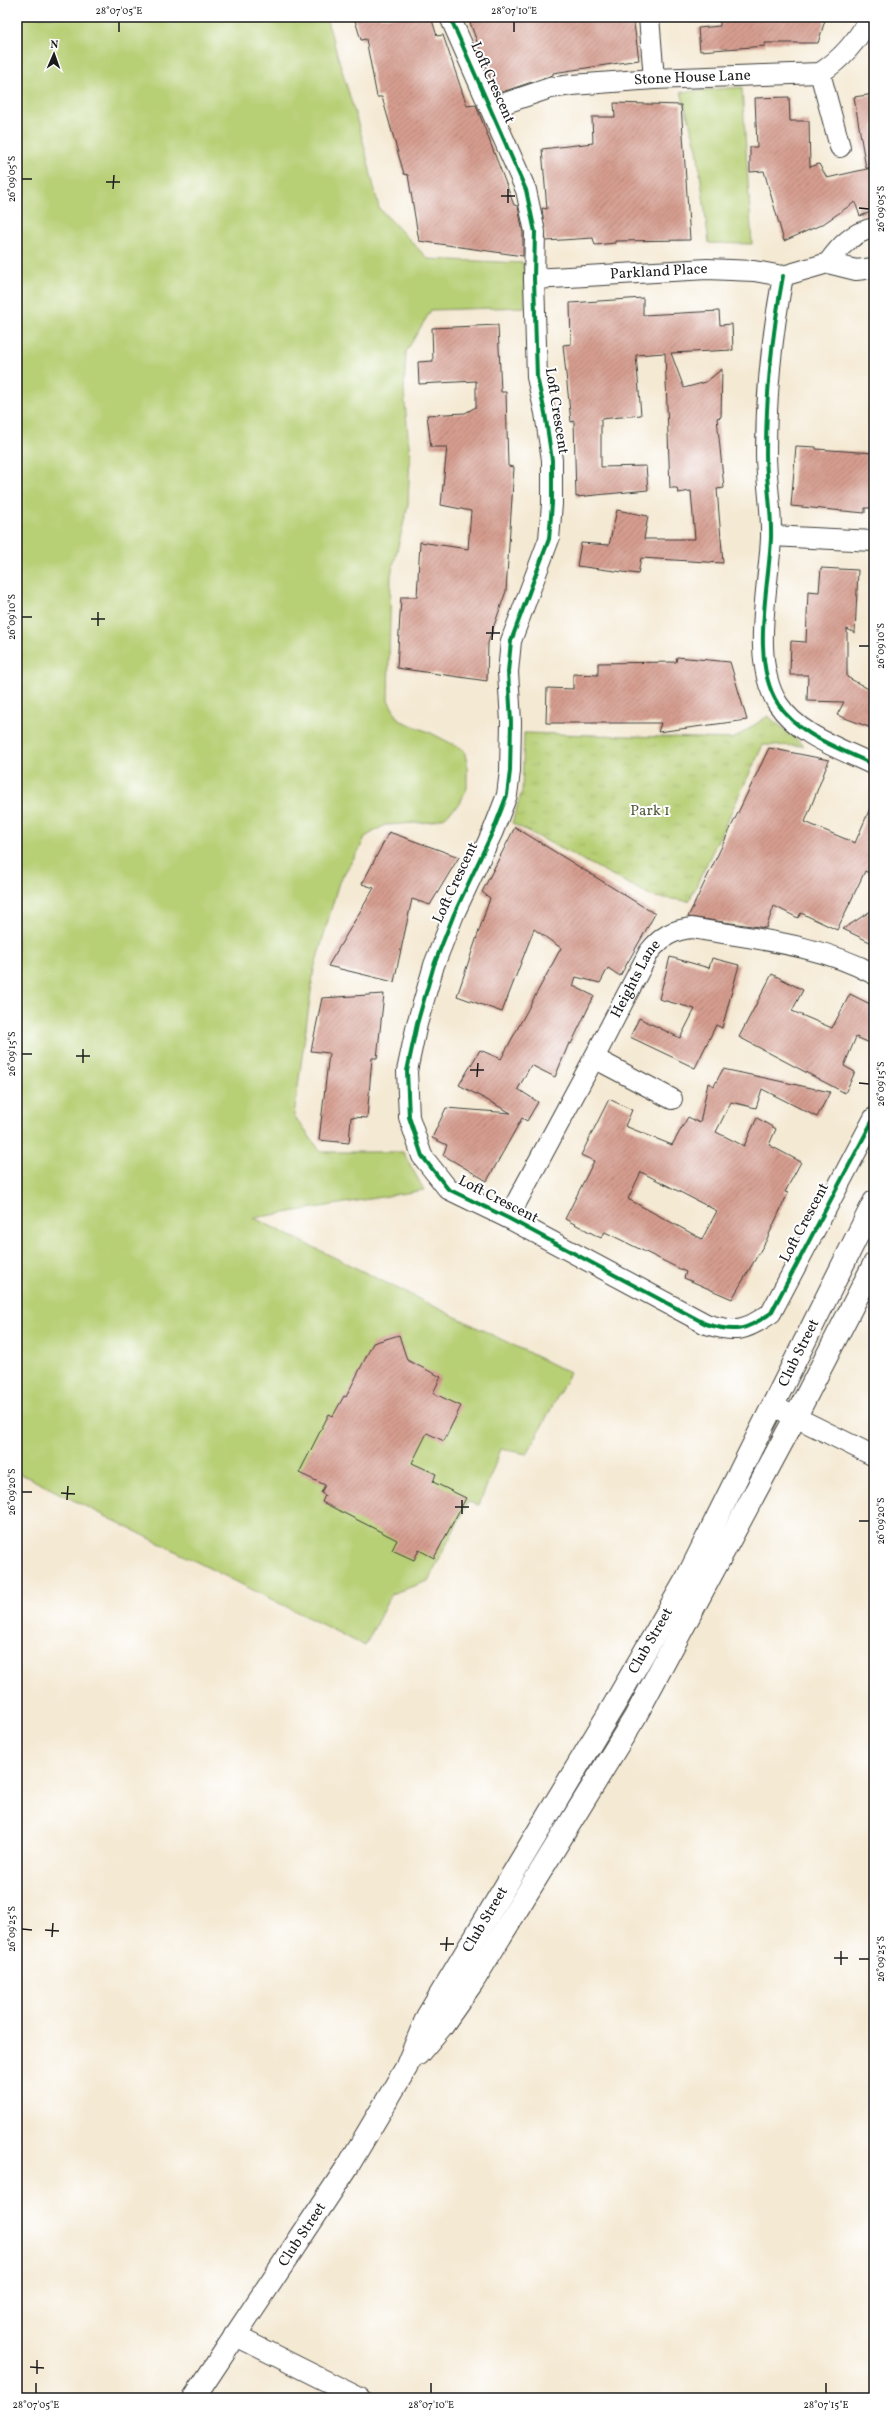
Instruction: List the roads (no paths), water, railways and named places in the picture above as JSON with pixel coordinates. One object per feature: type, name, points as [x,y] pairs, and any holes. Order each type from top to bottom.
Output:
[{"type":"main road","name":"Club Street","points":[[194,2398],[234,2335],[348,2166],[406,2068],[427,2017],[614,1705],[687,1578],[874,1202]]},
{"type":"main road","name":"Club Street","points":[[406,2068],[441,2027],[472,1983],[604,1769],[637,1712],[795,1418],[874,1264]]},
{"type":"street","name":"Loft Crescent","points":[[450,17],[526,190],[535,232],[534,279],[537,377],[545,413],[552,460],[549,539],[511,641],[508,672],[511,722],[510,771],[507,795],[494,831],[454,914],[434,965],[417,1024],[407,1071],[409,1117],[422,1156],[448,1190],[508,1218],[706,1324],[727,1330],[752,1327],[771,1313],[874,1118]]},
{"type":"street","points":[[649,17],[654,79]]},
{"type":"street","points":[[840,147],[820,73],[834,65],[845,54],[862,33],[870,17]]},
{"type":"street","name":"Stone House Lane","points":[[491,108],[550,88],[654,79],[820,73]]},
{"type":"street","points":[[828,263],[844,242],[866,230],[874,228]]},
{"type":"street","points":[[874,268],[856,270],[828,263],[783,276],[772,331],[768,393],[766,454],[771,536],[763,647],[766,678],[778,704],[797,723],[814,736],[874,765]]},
{"type":"street","name":"Parkland Place","points":[[534,279],[707,269],[754,271],[783,276]]},
{"type":"street","points":[[771,536],[874,541]]},
{"type":"street","name":"Heights Lane","points":[[508,1218],[649,952],[660,938],[678,929],[692,928],[826,953],[852,962],[874,974]]},
{"type":"street","points":[[594,1058],[672,1099]]},
{"type":"street","points":[[773,1406],[874,1456]]},
{"type":"street","points":[[234,2335],[360,2398]]},
{"type":"park label","name":"Park 1","points":[[650,811]]}]
